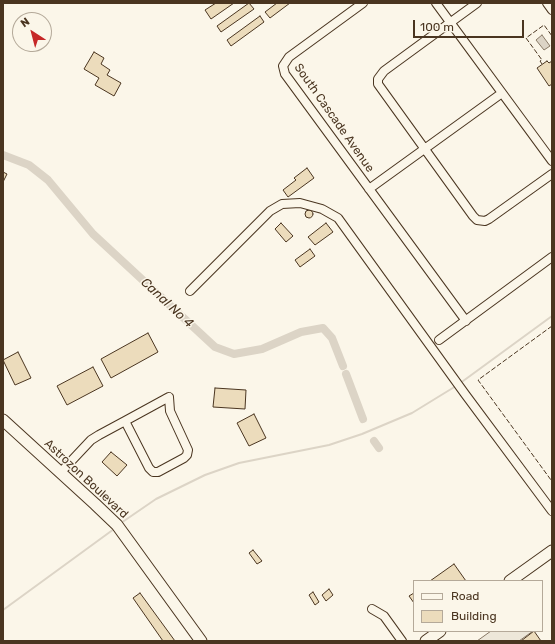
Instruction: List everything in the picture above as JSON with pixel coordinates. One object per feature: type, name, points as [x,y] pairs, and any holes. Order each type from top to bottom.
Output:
[{"type":"main road","name":"Astrozon Boulevard","points":[[3,420],[106,513],[126,537],[201,641]]},
{"type":"main road","points":[[511,580],[552,551]]},
{"type":"main road","points":[[428,641],[439,632]]},
{"type":"street","name":"South Cascade Avenue","points":[[363,3],[289,57],[283,66],[285,74],[466,320]]},
{"type":"street","points":[[436,3],[552,161]]},
{"type":"street","points":[[477,3],[384,71],[378,79],[380,90],[473,216],[481,222],[489,219],[552,174]]},
{"type":"street","points":[[547,3],[552,10]]},
{"type":"street","name":"South Cascade Avenue","points":[[369,189],[502,93]]},
{"type":"street","points":[[190,291],[270,211],[282,204],[300,203],[322,208],[338,218],[450,374],[552,512]]},
{"type":"street","points":[[439,340],[552,258]]},
{"type":"street","points":[[60,473],[92,440],[125,421],[169,397],[170,411],[188,450],[187,454],[184,458],[158,472],[153,472],[149,468],[125,421]]},
{"type":"street","points":[[372,609],[384,616],[402,641]]},
{"type":"shaded area","points":[[542,35],[550,46],[544,50],[536,40]]},
{"type":"shaded area","points":[[490,632],[532,632],[519,641],[477,641]]},
{"type":"building","points":[[216,3],[234,3],[211,19],[205,10]]},
{"type":"building","points":[[249,3],[254,9],[221,32],[217,26]]},
{"type":"building","points":[[277,3],[290,3],[270,18],[265,12]]},
{"type":"building","points":[[260,16],[264,22],[231,46],[227,40]]},
{"type":"building","points":[[94,52],[104,58],[101,64],[110,70],[107,75],[121,83],[114,96],[95,85],[99,78],[84,69]]},
{"type":"building","points":[[547,61],[549,63],[552,61],[552,84],[549,86],[537,68]]},
{"type":"building","points":[[307,168],[314,178],[288,197],[283,190],[296,180],[294,178]]},
{"type":"building","points":[[3,172],[7,174],[3,182]]},
{"type":"building","points":[[307,210],[311,210],[313,214],[311,218],[307,218],[305,216],[305,212]]},
{"type":"building","points":[[281,223],[293,236],[286,242],[275,229]]},
{"type":"building","points":[[326,223],[333,232],[315,245],[308,237]]},
{"type":"building","points":[[310,249],[315,256],[300,267],[295,260]]},
{"type":"building","points":[[148,333],[158,352],[111,378],[101,359]]},
{"type":"building","points":[[18,352],[31,378],[15,385],[3,360]]},
{"type":"building","points":[[93,367],[103,386],[67,405],[57,386]]},
{"type":"building","points":[[215,388],[246,390],[245,409],[213,407]]},
{"type":"building","points":[[254,414],[266,438],[249,446],[237,423]]},
{"type":"building","points":[[111,452],[127,465],[117,476],[102,462]]},
{"type":"building","points":[[253,550],[262,561],[257,564],[249,553]]},
{"type":"building","points":[[454,564],[465,580],[431,580]]},
{"type":"building","points":[[329,589],[333,595],[326,601],[322,595]]},
{"type":"building","points":[[313,592],[319,602],[315,605],[309,595]]},
{"type":"building","points":[[140,593],[175,641],[163,641],[133,598]]},
{"type":"building","points":[[413,594],[413,602],[409,596]]},
{"type":"building","points":[[535,632],[541,641],[521,641]]},
{"type":"waterway","name":"Canal No 4","points":[[3,155],[29,165],[48,180],[93,234],[215,347],[234,354],[262,349],[301,332],[323,328],[332,338],[343,366]]},
{"type":"waterway","points":[[459,384],[552,316]]},
{"type":"waterway","name":"Canal No 4","points":[[346,374],[363,419]]},
{"type":"waterway","points":[[121,523],[156,499],[205,475],[239,463],[329,445],[362,434],[412,413],[456,386]]},
{"type":"waterway","name":"Canal No 4","points":[[374,441],[379,448]]},
{"type":"waterway","points":[[3,610],[114,529]]},
{"type":"fence","points":[[542,64],[540,61],[542,60],[526,38],[544,25],[552,36]]},
{"type":"fence","points":[[552,326],[478,380],[551,480],[552,479]]}]
